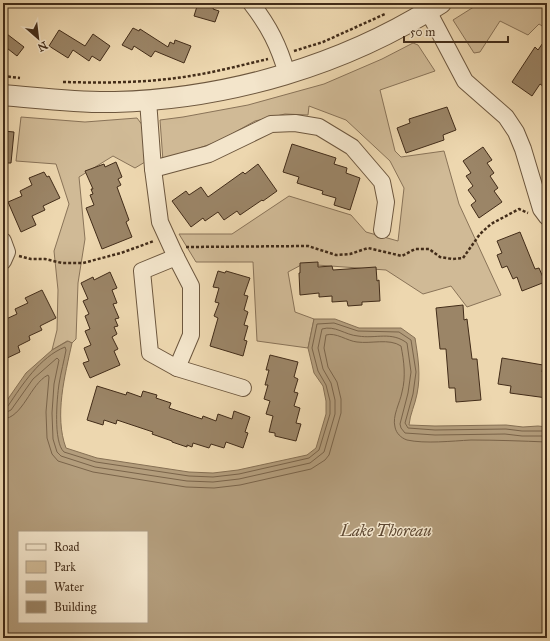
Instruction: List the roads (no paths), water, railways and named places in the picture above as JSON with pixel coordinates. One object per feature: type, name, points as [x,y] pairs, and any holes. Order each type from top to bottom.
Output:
[{"type":"street","points":[[251,3],[275,38],[287,74]]},
{"type":"street","points":[[3,95],[77,101],[114,102],[148,100],[217,91],[287,74],[338,56],[381,36],[434,7],[465,81],[506,117],[516,132],[544,213]]},
{"type":"street","points":[[148,100],[153,169],[160,222],[191,286],[191,335],[176,368]]},
{"type":"street","points":[[153,169],[209,154],[271,124],[295,123],[319,127],[352,147],[382,182],[386,202],[382,230]]},
{"type":"street","points":[[176,257],[142,270],[150,353],[176,368],[243,388]]},
{"type":"water","name":"Lake Thoreau","points":[[314,319],[335,319],[359,328],[401,328],[415,338],[419,366],[418,387],[409,425],[506,425],[547,427],[547,638],[3,638],[3,406],[26,373],[52,350],[68,341],[72,343],[64,382],[61,409],[61,423],[66,448],[97,458],[189,472],[213,473],[238,470],[307,455],[316,448],[326,414],[326,401],[323,386],[314,373],[308,348]]}]
